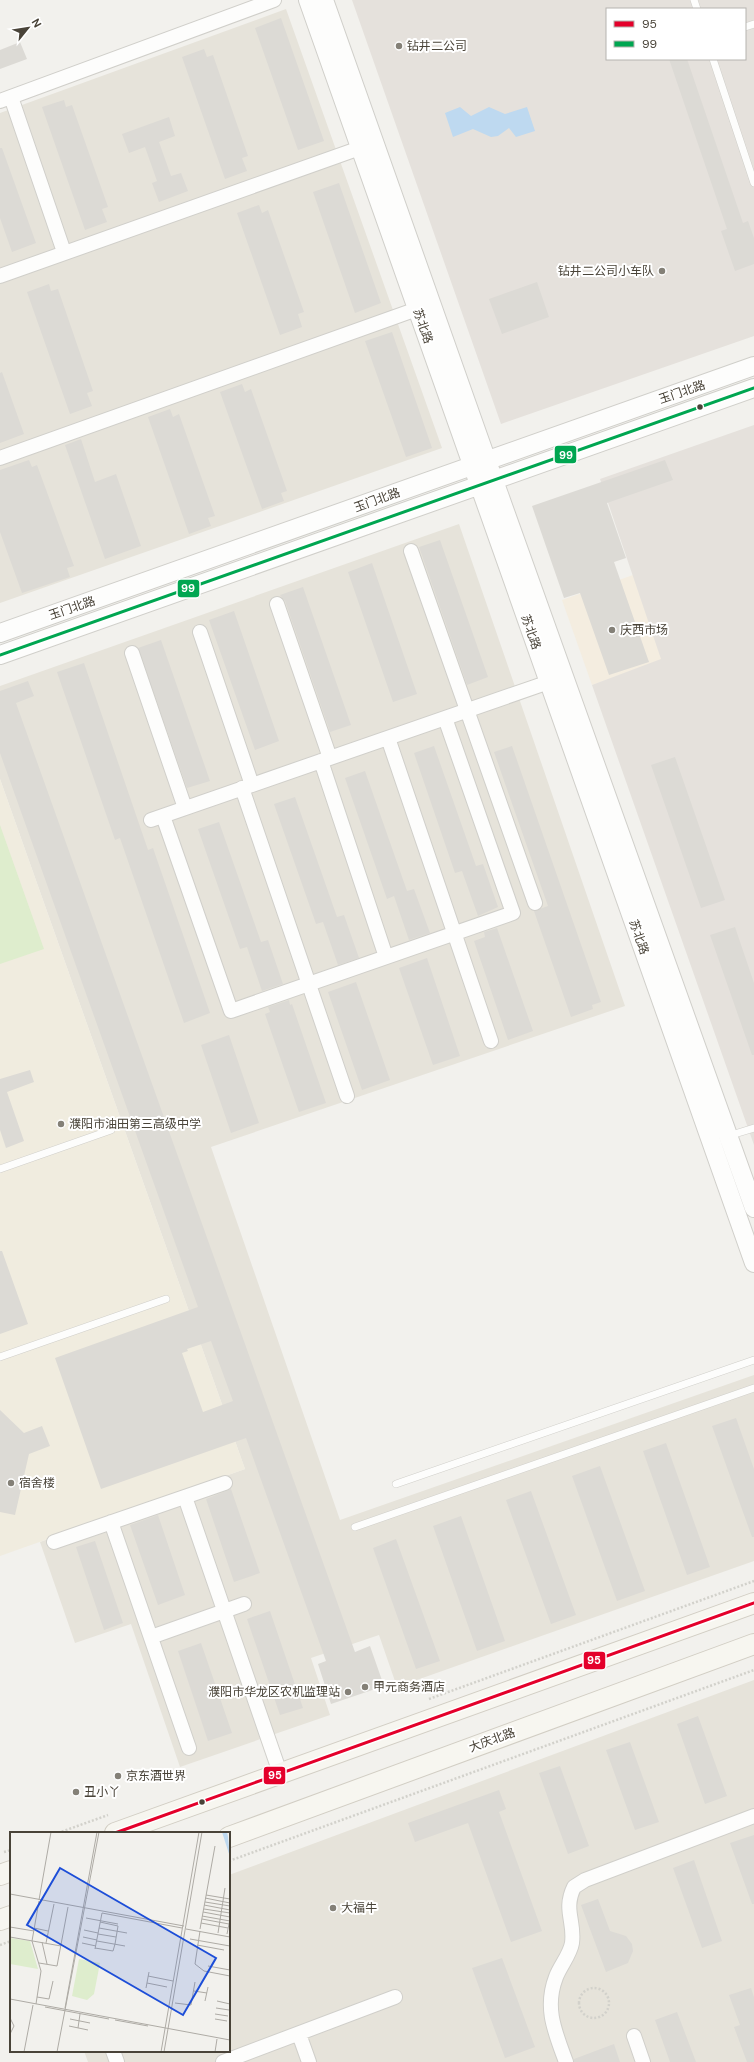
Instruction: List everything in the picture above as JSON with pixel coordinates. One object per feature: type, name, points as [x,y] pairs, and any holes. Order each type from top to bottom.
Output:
[{"type":"main road","points":[[118,1832],[754,1603]]},
{"type":"main road","name":"大庆北路","points":[[230,1836],[754,1644]]},
{"type":"main road","points":[[0,1875],[10,1871]]},
{"type":"main road","points":[[0,1920],[10,1916]]},
{"type":"street","points":[[64,252],[5,99],[274,0]]},
{"type":"street","name":"苏北路","points":[[308,0],[417,309],[480,464]]},
{"type":"street","name":"苏北路","points":[[324,0],[480,464],[548,682],[754,1263]]},
{"type":"street","points":[[0,276],[360,148]]},
{"type":"street","points":[[0,458],[417,309]]},
{"type":"street","name":"玉门北路","points":[[0,634],[754,366]]},
{"type":"street","name":"玉门北路","points":[[0,655],[754,388]]},
{"type":"street","name":"苏北路","points":[[486,483],[754,1208]]},
{"type":"street","points":[[410,551],[468,710],[535,903]]},
{"type":"street","points":[[277,604],[386,957]]},
{"type":"street","points":[[200,632],[309,984],[347,1096]]},
{"type":"street","points":[[132,653],[185,808]]},
{"type":"street","points":[[445,718],[513,913],[231,1011],[157,818],[548,682]]},
{"type":"street","points":[[388,738],[456,933],[491,1041]]},
{"type":"street","points":[[54,1542],[225,1483]]},
{"type":"street","points":[[185,1497],[280,1773]]},
{"type":"street","points":[[111,1522],[190,1748]]},
{"type":"street","points":[[151,1637],[244,1604]]},
{"type":"street","points":[[566,2062],[552,2023],[550,1995],[556,1976],[572,1944],[572,1925],[568,1906],[574,1887],[586,1880],[754,1816]]},
{"type":"street","points":[[223,2062],[395,1997]]},
{"type":"street","points":[[299,2034],[309,2062]]},
{"type":"street","points":[[634,2036],[643,2062]]},
{"type":"street","points":[[113,2052],[117,2062]]},
{"type":"lane","points":[[713,60],[754,184]]},
{"type":"lane","points":[[728,1136],[754,1128]]},
{"type":"lane","points":[[0,1169],[111,1130]]},
{"type":"lane","points":[[0,1357],[166,1299]]},
{"type":"lane","points":[[396,1484],[754,1360]]},
{"type":"lane","points":[[355,1527],[754,1388]]},
{"type":"path","points":[[230,1861],[754,1670]]},
{"type":"path","points":[[0,1945],[10,1941]]},
{"type":"path","points":[[598,1989],[607,1996],[609,2008],[601,2017],[590,2018],[581,2011],[579,1999],[587,1990],[598,1989]]},
{"type":"shaded area","name":"钻井二公司","points":[[352,0],[754,0],[754,336],[501,424]]},
{"type":"shaded area","points":[[286,9],[442,448],[0,603],[0,113]]},
{"type":"shaded area","points":[[754,425],[754,1145],[592,685],[661,659],[600,479]]},
{"type":"shaded area","points":[[459,524],[625,1006],[211,1147],[340,1520],[754,1375],[754,1561],[397,1687],[379,1635],[311,1658],[330,1715],[180,1767],[131,1624],[75,1643],[40,1542],[245,1469],[0,779],[0,686]]},
{"type":"shaded area","name":"庆西市场","points":[[633,575],[662,660],[592,685],[562,600]]},
{"type":"shaded area","name":"濮阳市油田第三高级中学","points":[[0,779],[245,1469],[0,1556]]},
{"type":"shaded area","points":[[754,1680],[754,2062],[88,2062],[84,2052],[230,2052],[230,1875]]},
{"type":"green space","points":[[0,825],[44,949],[0,964]]},
{"type":"water","points":[[460,107],[471,116],[489,107],[505,114],[527,107],[535,131],[516,137],[509,128],[498,136],[491,137],[473,129],[453,137],[445,113]]},
{"type":"building","points":[[281,18],[324,141],[298,150],[255,28]]},
{"type":"building","points":[[20,42],[27,59],[0,69],[0,50]]},
{"type":"building","points":[[204,49],[207,57],[213,55],[248,156],[242,158],[247,171],[225,179],[182,57]]},
{"type":"building","points":[[669,60],[687,60],[743,223],[748,221],[754,238],[754,264],[735,271],[721,231],[727,229]]},
{"type":"building","points":[[64,100],[66,107],[72,105],[108,207],[102,209],[107,222],[85,230],[42,107]]},
{"type":"building","points":[[169,117],[175,136],[159,142],[171,176],[181,173],[188,191],[159,202],[152,183],[157,181],[145,147],[129,153],[122,134]]},
{"type":"building","points":[[0,148],[2,148],[36,243],[12,252],[0,218]]},
{"type":"building","points":[[339,183],[381,303],[355,313],[313,192]]},
{"type":"building","points":[[259,205],[262,213],[268,210],[304,312],[298,314],[302,327],[280,335],[237,213]]},
{"type":"building","points":[[537,282],[549,317],[502,334],[489,299]]},
{"type":"building","points":[[49,284],[51,291],[58,289],[93,391],[87,393],[92,406],[70,414],[27,292]]},
{"type":"building","points":[[392,332],[432,448],[406,457],[365,341]]},
{"type":"building","points":[[2,372],[24,434],[0,443],[0,373]]},
{"type":"building","points":[[242,384],[245,392],[251,389],[287,491],[281,493],[284,501],[262,509],[220,392]]},
{"type":"building","points":[[170,409],[173,417],[179,414],[215,516],[208,518],[211,526],[189,534],[148,417]]},
{"type":"building","points":[[81,439],[95,482],[116,474],[141,546],[105,559],[65,445]]},
{"type":"building","points":[[29,460],[32,467],[37,465],[74,566],[67,568],[70,577],[22,593],[0,532],[0,470]]},
{"type":"building","points":[[665,460],[673,480],[607,503],[626,558],[614,562],[649,662],[609,675],[580,593],[564,598],[532,506]]},
{"type":"building","points":[[440,540],[488,677],[467,685],[419,547]]},
{"type":"building","points":[[372,563],[417,694],[393,702],[348,572]]},
{"type":"building","points":[[303,587],[351,725],[330,732],[285,601],[280,595]]},
{"type":"building","points":[[234,611],[279,741],[255,750],[209,620]]},
{"type":"building","points":[[161,640],[210,781],[187,788],[138,648]]},
{"type":"building","points":[[84,663],[148,850],[153,848],[210,1013],[184,1023],[120,838],[115,840],[57,672]]},
{"type":"building","points":[[28,681],[34,696],[16,703],[355,1652],[370,1646],[384,1686],[331,1704],[318,1664],[326,1661],[246,1438],[101,1489],[55,1358],[198,1307],[0,753],[0,691]],"holes":[[[211,1341],[233,1401],[203,1412],[182,1353],[188,1351],[187,1349]]]},
{"type":"building","points":[[434,746],[476,866],[483,864],[498,907],[478,916],[462,871],[455,873],[414,753]]},
{"type":"building","points":[[512,746],[601,1002],[592,1005],[593,1009],[571,1017],[534,911],[548,906],[494,752]]},
{"type":"building","points":[[675,757],[725,900],[701,908],[651,765]]},
{"type":"building","points":[[365,771],[407,891],[414,889],[430,933],[409,940],[394,896],[387,899],[345,778]]},
{"type":"building","points":[[295,797],[337,917],[344,915],[359,958],[338,965],[323,922],[316,924],[274,804]]},
{"type":"building","points":[[219,822],[261,942],[268,940],[283,984],[262,991],[247,947],[240,949],[198,829]]},
{"type":"building","points":[[735,927],[754,983],[754,1055],[752,1055],[710,935]]},
{"type":"building","points":[[497,928],[533,1031],[508,1040],[474,941],[485,937],[484,932]]},
{"type":"building","points":[[427,958],[460,1056],[433,1065],[399,968]]},
{"type":"building","points":[[356,982],[390,1080],[362,1090],[328,992]]},
{"type":"building","points":[[289,1000],[290,1005],[292,1004],[326,1103],[299,1112],[265,1014],[270,1012],[268,1007]]},
{"type":"building","points":[[229,1035],[259,1123],[231,1133],[201,1045]]},
{"type":"building","points":[[30,1070],[34,1082],[7,1092],[24,1141],[6,1148],[0,1130],[0,1079]]},
{"type":"building","points":[[0,1251],[2,1251],[28,1324],[0,1334]]},
{"type":"building","name":"宿舍楼","points":[[0,1410],[24,1433],[42,1426],[50,1446],[29,1454],[15,1515],[0,1512]]},
{"type":"building","points":[[736,1418],[754,1469],[754,1537],[752,1537],[712,1426]]},
{"type":"building","points":[[666,1443],[710,1567],[687,1575],[643,1451]]},
{"type":"building","points":[[600,1466],[645,1591],[617,1601],[572,1476]]},
{"type":"building","points":[[231,1489],[260,1573],[234,1582],[206,1499]]},
{"type":"building","points":[[531,1491],[576,1615],[551,1624],[506,1500]]},
{"type":"building","points":[[158,1515],[185,1595],[158,1605],[130,1525]]},
{"type":"building","points":[[461,1516],[505,1641],[477,1651],[433,1526]]},
{"type":"building","points":[[396,1539],[440,1661],[416,1669],[373,1548]]},
{"type":"building","points":[[95,1541],[123,1623],[104,1630],[76,1547]]},
{"type":"building","points":[[270,1611],[303,1708],[280,1715],[247,1619]]},
{"type":"building","points":[[201,1643],[232,1733],[208,1741],[178,1651]]},
{"type":"building","points":[[698,1716],[727,1796],[705,1804],[677,1724]]},
{"type":"building","points":[[630,1742],[659,1822],[635,1830],[606,1750]]},
{"type":"building","points":[[560,1766],[589,1846],[568,1854],[539,1773]]},
{"type":"building","points":[[499,1790],[506,1809],[499,1812],[542,1931],[511,1942],[468,1823],[415,1842],[408,1823]]},
{"type":"building","points":[[754,1835],[754,1904],[752,1904],[730,1843]]},
{"type":"building","points":[[694,1860],[722,1941],[702,1948],[673,1868]]},
{"type":"building","points":[[598,1899],[610,1931],[626,1936],[632,1944],[633,1951],[628,1963],[606,1972],[581,1905]]},
{"type":"building","points":[[502,1958],[535,2047],[505,2058],[472,1968]]},
{"type":"building","points":[[751,1988],[754,1997],[754,2062],[747,2062],[734,2027],[740,2025],[729,1995]]},
{"type":"building","points":[[677,2012],[696,2062],[670,2062],[655,2020]]},
{"type":"building","points":[[614,2044],[620,2062],[574,2062],[574,2059]]},
{"type":"transit line","name":"99","points":[[0,655],[754,388]]},
{"type":"transit line","name":"95","points":[[118,1832],[754,1603]]},
{"type":"place","name":"钻井二公司","points":[[399,46]]},
{"type":"place","name":"钻井二公司小车队","points":[[662,271]]},
{"type":"place","name":"庆西市场","points":[[612,630]]},
{"type":"place","name":"濮阳市油田第三高级中学","points":[[61,1124]]},
{"type":"place","name":"宿舍楼","points":[[11,1483]]},
{"type":"place","name":"甲元商务酒店","points":[[365,1687]]},
{"type":"place","name":"濮阳市华龙区农机监理站","points":[[348,1692]]},
{"type":"place","name":"京东酒世界","points":[[118,1776]]},
{"type":"place","name":"丑小丫","points":[[76,1792]]},
{"type":"place","name":"大福牛","points":[[333,1908]]}]
